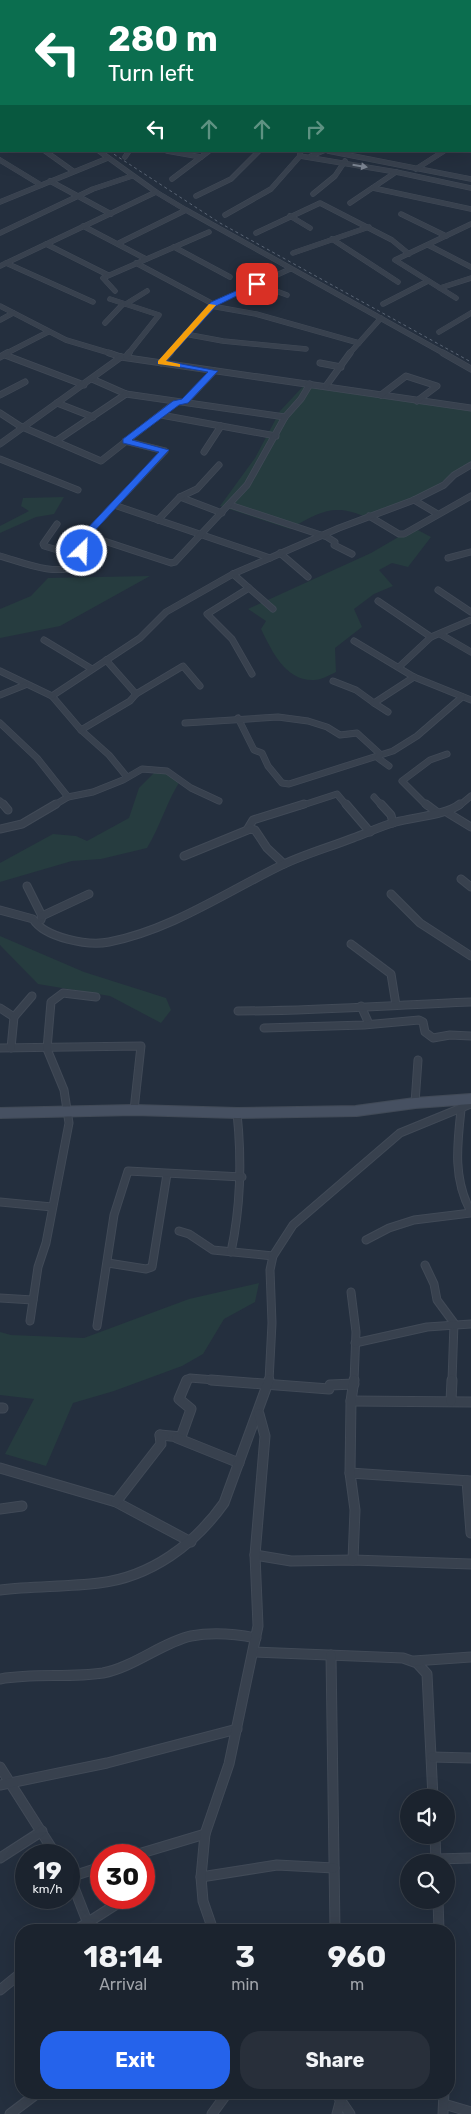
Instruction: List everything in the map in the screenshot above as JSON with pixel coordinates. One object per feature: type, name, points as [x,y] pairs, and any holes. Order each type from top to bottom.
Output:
[{"type":"main road","points":[[0,1113],[134,1110],[237,1113],[356,1111],[415,1103],[471,1099]]},
{"type":"street","points":[[46,152],[73,170]]},
{"type":"street","points":[[100,152],[132,176],[186,210],[471,369]]},
{"type":"street","points":[[124,157],[128,152]]},
{"type":"street","points":[[172,152],[201,158]]},
{"type":"street","points":[[172,179],[208,152]]},
{"type":"street","points":[[196,196],[233,177],[259,152]]},
{"type":"street","points":[[308,157],[320,152]]},
{"type":"street","points":[[333,152],[471,179]]},
{"type":"street","points":[[408,175],[442,152]]},
{"type":"street","points":[[225,215],[271,189],[300,154],[342,164],[396,172],[471,188]]},
{"type":"street","points":[[313,194],[335,176],[342,164],[351,156]]},
{"type":"street","points":[[2,199],[108,158]]},
{"type":"street","points":[[0,160],[41,185]]},
{"type":"street","points":[[350,203],[396,172]]},
{"type":"street","points":[[0,233],[97,187],[132,176]]},
{"type":"street","points":[[50,182],[111,214]]},
{"type":"street","points":[[373,188],[471,210]]},
{"type":"street","points":[[0,266],[156,192]]},
{"type":"street","points":[[256,233],[320,203],[392,240],[409,254]]},
{"type":"street","points":[[119,243],[186,210]]},
{"type":"street","points":[[401,214],[446,236]]},
{"type":"street","points":[[290,216],[310,228]]},
{"type":"street","points":[[456,298],[395,261],[446,236],[464,231],[471,224]]},
{"type":"street","points":[[84,226],[146,259]]},
{"type":"street","points":[[293,253],[369,227]]},
{"type":"street","points":[[115,291],[102,279],[209,232]]},
{"type":"street","points":[[332,239],[398,282]]},
{"type":"street","points":[[46,244],[108,275]]},
{"type":"street","points":[[428,245],[471,267]]},
{"type":"street","points":[[174,247],[230,277]]},
{"type":"street","points":[[6,263],[92,302]]},
{"type":"street","points":[[136,263],[212,305],[247,312],[358,343]]},
{"type":"street","points":[[161,363],[212,305],[290,269]]},
{"type":"street","points":[[440,288],[471,278]]},
{"type":"street","points":[[383,304],[428,281]]},
{"type":"street","points":[[257,284],[287,295]]},
{"type":"street","points":[[105,323],[125,304],[147,292]]},
{"type":"street","points":[[0,444],[123,357],[159,317],[157,314],[110,299]]},
{"type":"street","points":[[0,306],[48,332],[80,346],[123,357],[471,408]]},
{"type":"street","points":[[0,320],[13,313]]},
{"type":"street","points":[[439,332],[471,313]]},
{"type":"street","points":[[326,386],[358,343],[381,318]]},
{"type":"street","points":[[2,356],[48,332]]},
{"type":"street","points":[[185,334],[223,341],[306,349]]},
{"type":"street","points":[[2,356],[84,385]]},
{"type":"street","points":[[320,363],[342,366]]},
{"type":"street","points":[[185,402],[214,371]]},
{"type":"street","points":[[381,396],[406,376],[437,386],[417,401]]},
{"type":"street","points":[[92,380],[126,394],[144,395],[176,402],[285,417]]},
{"type":"street","points":[[0,395],[25,382]]},
{"type":"street","points":[[86,535],[173,563],[247,485],[285,417],[301,399],[310,384]]},
{"type":"street","points":[[56,441],[126,394]]},
{"type":"street","points":[[0,413],[23,427],[101,461],[176,402]]},
{"type":"street","points":[[57,404],[93,417]]},
{"type":"street","points":[[161,415],[276,436]]},
{"type":"street","points":[[204,452],[221,426]]},
{"type":"street","points":[[0,556],[27,565],[69,569],[78,566],[86,535],[137,478],[159,460],[165,450],[126,441]]},
{"type":"street","points":[[0,459],[78,490]]},
{"type":"street","points":[[158,520],[180,497],[197,489],[219,465]]},
{"type":"street","points":[[52,696],[140,638],[166,612],[233,574],[369,516],[414,500],[444,484],[454,475],[471,465]]},
{"type":"street","points":[[369,516],[399,534],[430,521],[436,514],[471,496]]},
{"type":"street","points":[[180,497],[222,513]]},
{"type":"street","points":[[414,500],[436,514]]},
{"type":"street","points":[[114,505],[270,558]]},
{"type":"street","points":[[230,505],[323,536],[352,554]]},
{"type":"street","points":[[57,524],[45,538],[44,546],[61,551],[82,551]]},
{"type":"street","points":[[448,558],[471,552]]},
{"type":"street","points":[[280,553],[308,577]]},
{"type":"street","points":[[233,574],[274,608]]},
{"type":"street","points":[[249,588],[207,614],[232,639],[252,674]]},
{"type":"street","points":[[438,590],[471,612]]},
{"type":"street","points":[[378,601],[431,637]]},
{"type":"street","points":[[399,667],[431,637],[471,620]]},
{"type":"street","points":[[440,634],[471,652]]},
{"type":"street","points":[[44,640],[92,669]]},
{"type":"street","points":[[354,642],[414,676],[471,700]]},
{"type":"street","points":[[106,660],[136,694]]},
{"type":"street","points":[[81,730],[183,666],[200,686]]},
{"type":"street","points":[[0,671],[25,685],[52,696],[81,730],[109,755],[128,777]]},
{"type":"street","points":[[374,703],[414,676]]},
{"type":"street","points":[[333,681],[356,690],[388,712]]},
{"type":"street","points":[[0,695],[25,685]]},
{"type":"street","points":[[238,718],[254,750],[262,753],[268,766],[282,782],[289,784],[393,750],[417,736],[462,697]]},
{"type":"street","points":[[186,723],[238,718],[278,717],[308,721],[327,727],[340,735],[357,733],[380,754]]},
{"type":"street","points":[[2,727],[36,758],[68,797]]},
{"type":"street","points":[[380,754],[378,758],[389,766]]},
{"type":"street","points":[[438,813],[430,808],[402,781],[430,760],[447,754]]},
{"type":"street","points":[[0,828],[22,824],[68,797],[93,792],[142,769],[167,771],[219,802]]},
{"type":"street","points":[[247,830],[253,820],[337,794],[370,832]]},
{"type":"street","points":[[448,813],[471,796]]},
{"type":"street","points":[[374,797],[391,815],[393,823]]},
{"type":"street","points":[[0,801],[8,810]]},
{"type":"street","points":[[0,910],[33,919],[38,927],[79,942],[109,942],[171,922],[284,864],[393,823],[438,813],[448,813],[471,827]]},
{"type":"street","points":[[184,856],[247,830],[254,830],[266,848],[284,864]]},
{"type":"street","points":[[461,879],[471,887]]},
{"type":"street","points":[[27,886],[42,916]]},
{"type":"street","points":[[38,927],[42,916],[89,894]]},
{"type":"street","points":[[391,894],[420,923],[471,956]]},
{"type":"street","points":[[351,944],[391,974],[396,1005]]},
{"type":"street","points":[[30,1321],[69,1123],[69,1112],[64,1090],[47,1049],[51,1002],[63,993],[96,997]]},
{"type":"street","points":[[11,1048],[14,1017],[32,996]]},
{"type":"street","points":[[238,1011],[284,1011],[471,1002]]},
{"type":"street","points":[[361,1006],[369,1024]]},
{"type":"street","points":[[0,1008],[14,1017]]},
{"type":"street","points":[[264,1028],[419,1020],[423,1022],[422,1027],[428,1035],[433,1038],[450,1035],[471,1036]]},
{"type":"street","points":[[0,1048],[47,1049],[141,1046],[134,1110]]},
{"type":"street","points":[[415,1103],[418,1060]]},
{"type":"street","points":[[0,1590],[30,1586],[100,1583],[132,1576],[161,1563],[191,1542],[224,1503],[269,1385],[272,1322],[270,1270],[273,1256],[293,1225],[400,1133],[430,1119],[461,1110],[471,1104]]},
{"type":"street","points":[[366,1240],[392,1226],[431,1217],[460,1216],[471,1212],[466,1205],[456,1159],[461,1110]]},
{"type":"street","points":[[231,1252],[239,1220],[242,1177],[237,1113]]},
{"type":"street","points":[[97,1326],[114,1215],[128,1171],[242,1177]]},
{"type":"street","points":[[108,1263],[146,1269],[152,1267],[167,1174]]},
{"type":"street","points":[[0,1202],[52,1208]]},
{"type":"street","points":[[179,1231],[194,1235],[205,1247],[231,1252],[273,1256]]},
{"type":"street","points":[[425,1265],[434,1284],[437,1300],[454,1323],[451,1401]]},
{"type":"street","points":[[351,1292],[355,1343],[354,1384],[351,1401],[350,1473],[355,1510],[353,1560]]},
{"type":"street","points":[[0,1298],[33,1300]]},
{"type":"street","points":[[355,1343],[428,1326],[454,1323],[471,1324]]},
{"type":"street","points":[[160,1435],[182,1437],[191,1409],[179,1399],[186,1380],[190,1378],[329,1390],[330,1386],[354,1384]]},
{"type":"street","points":[[351,1401],[471,1402]]},
{"type":"street","points":[[211,1924],[203,1901],[201,1877],[205,1834],[229,1764],[258,1626],[255,1556],[265,1436],[259,1414]]},
{"type":"street","points":[[160,1435],[190,1442],[239,1462]]},
{"type":"street","points":[[116,1502],[161,1444],[160,1435]]},
{"type":"street","points":[[0,1468],[116,1502],[191,1542]]},
{"type":"street","points":[[350,1473],[469,1481],[471,1533]]},
{"type":"street","points":[[0,1509],[22,1506]]},
{"type":"street","points":[[255,1556],[291,1561],[353,1560],[471,1564]]},
{"type":"street","points":[[0,1679],[16,1676],[94,1673],[116,1670],[191,1636],[236,1634],[256,1638]]},
{"type":"street","points":[[253,1652],[403,1658],[414,1661],[471,1656]]},
{"type":"street","points":[[331,1654],[336,1924]]},
{"type":"street","points":[[414,1661],[427,1674],[433,1789]]},
{"type":"street","points":[[4,1784],[107,1763],[237,1729]]},
{"type":"street","points":[[432,1757],[471,1758]]},
{"type":"street","points":[[0,1767],[4,1784],[42,1831],[50,1844]]},
{"type":"street","points":[[0,1858],[42,1831]]},
{"type":"street","points":[[155,1849],[205,1834]]},
{"type":"street","points":[[455,1859],[471,1858]]},
{"type":"street","points":[[201,1877],[277,1865],[334,1868]]},
{"type":"street","points":[[80,1904],[87,1921]]},
{"type":"street","points":[[83,1924],[107,1909]]},
{"type":"street","points":[[438,1909],[439,1924]]},
{"type":"street","points":[[0,1990],[15,1978]]},
{"type":"street","points":[[10,2114],[30,2099]]},
{"type":"street","points":[[212,2114],[223,2099]]},
{"type":"street","points":[[336,2114],[338,2099]]},
{"type":"street","points":[[340,2099],[350,2114]]},
{"type":"street","points":[[444,2109],[471,2112]]},
{"type":"green space","points":[[308,381],[471,405],[471,463],[417,498],[363,516],[343,510],[325,512],[317,514],[290,529],[220,506],[255,458],[280,411]]},
{"type":"green space","points":[[64,497],[54,514],[36,517],[0,533],[0,526],[29,511],[21,506],[23,498]]},
{"type":"green space","points":[[414,528],[431,537],[408,567],[392,563],[379,570],[393,586],[374,594],[354,609],[362,627],[335,648],[336,672],[314,680],[295,676],[287,670],[275,655],[261,629],[266,621],[248,609],[371,553]]},
{"type":"green space","points":[[150,576],[60,626],[0,638],[0,609],[31,596],[48,578]]},
{"type":"green space","points":[[157,770],[182,778],[147,848],[101,859],[72,861],[0,882],[0,863],[53,834],[76,836],[87,841],[129,818],[139,788]]},
{"type":"green space","points":[[0,936],[84,972],[166,998],[171,1010],[161,1023],[110,996],[38,984],[0,945]]},
{"type":"green space","points":[[259,1283],[255,1302],[224,1319],[203,1354],[182,1366],[114,1391],[73,1403],[46,1466],[5,1454],[34,1399],[0,1395],[0,1332],[11,1335],[84,1338],[189,1299]]},
{"type":"railway","points":[[111,152],[220,223],[471,362]]},
{"type":"slow traffic","points":[[177,365],[161,363],[199,317],[212,305]]},
{"type":"route","points":[[82,551],[86,535],[137,478],[159,460],[165,450],[126,441],[176,402],[185,402],[214,371],[161,363],[199,317],[213,304],[257,284]]}]
